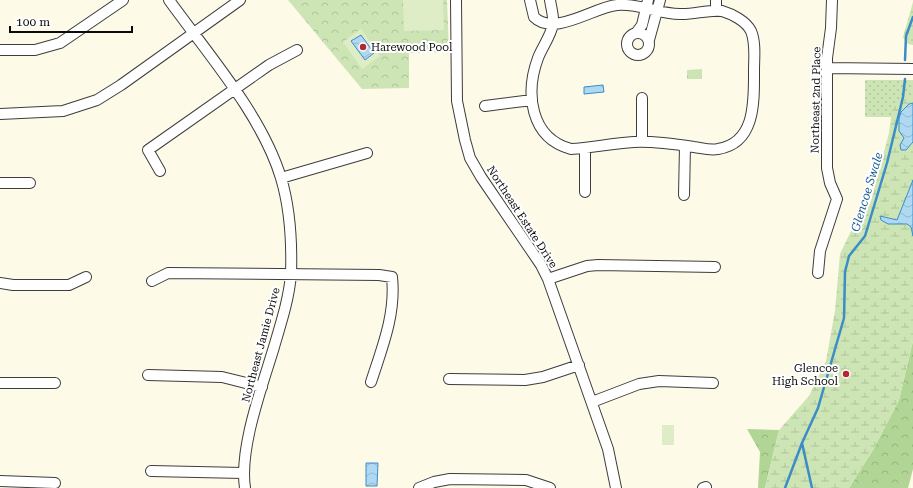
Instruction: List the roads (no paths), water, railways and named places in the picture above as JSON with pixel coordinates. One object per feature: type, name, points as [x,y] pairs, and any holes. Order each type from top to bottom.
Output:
[{"type":"street","points":[[0,50],[36,50],[52,46],[75,34],[123,0]]},
{"type":"street","name":"Northeast Jamie Drive","points":[[169,0],[235,90],[263,136],[281,178],[288,215],[291,274],[286,306],[247,444],[243,473],[245,488]]},
{"type":"street","points":[[0,114],[63,111],[89,103],[112,91],[240,0]]},
{"type":"street","name":"Northeast Estate Drive","points":[[456,0],[457,100],[460,122],[470,158],[480,177],[541,265],[548,280],[608,449],[616,488]]},
{"type":"street","points":[[530,0],[534,17],[543,22],[553,24],[564,23],[600,9],[617,5],[658,5],[679,14],[722,11],[736,17],[747,25],[754,40],[753,110],[747,129],[741,138],[725,148],[713,150],[642,142],[585,149],[571,149],[561,146],[548,138],[540,129],[534,114],[532,100],[533,74],[553,24],[550,0]]},
{"type":"street","points":[[716,0],[716,11]]},
{"type":"street","name":"Northeast 2nd Place","points":[[818,273],[820,250],[837,199],[830,183],[827,168],[827,68],[832,0]]},
{"type":"street","points":[[636,33],[642,25],[647,4]]},
{"type":"street","points":[[649,40],[643,34],[636,33],[630,35],[626,43],[629,51],[633,54],[637,55],[648,49],[658,5]]},
{"type":"street","points":[[160,171],[148,150],[269,65],[297,50]]},
{"type":"street","points":[[827,68],[913,69]]},
{"type":"street","points":[[642,98],[642,142]]},
{"type":"street","points":[[485,106],[532,100]]},
{"type":"street","points":[[684,195],[685,146]]},
{"type":"street","points":[[585,149],[585,192]]},
{"type":"street","points":[[281,178],[367,153]]},
{"type":"street","points":[[0,183],[30,183]]},
{"type":"street","points":[[548,280],[587,266],[598,265],[715,267]]},
{"type":"street","points":[[152,281],[168,273],[379,275],[392,277],[392,314],[371,382]]},
{"type":"street","points":[[0,284],[69,285],[86,277]]},
{"type":"street","points":[[449,379],[525,380],[543,377],[579,365]]},
{"type":"street","points":[[148,375],[222,377],[262,387]]},
{"type":"street","points":[[592,402],[639,384],[659,381],[713,383]]},
{"type":"street","points":[[0,383],[55,383]]},
{"type":"street","points":[[151,471],[243,473]]},
{"type":"street","points":[[419,488],[434,482],[450,479],[496,484],[526,480],[550,488]]},
{"type":"street","points":[[0,481],[54,482]]},
{"type":"water","name":"Harewood Pool","points":[[361,35],[374,53],[365,60],[351,41]]},
{"type":"water","points":[[603,85],[604,92],[584,94],[584,87]]},
{"type":"water","points":[[913,103],[913,142],[906,150],[901,150],[900,145],[904,138],[899,131],[899,119],[901,112],[909,104]]},
{"type":"water","points":[[913,180],[913,236],[911,227],[907,224],[888,224],[881,220],[880,216],[897,220]]},
{"type":"water","points":[[366,463],[378,463],[377,486],[366,486]]},
{"type":"waterway","name":"Glencoe Swale","points":[[905,60],[906,36],[913,17]]},
{"type":"waterway","name":"Glencoe Swale","points":[[785,488],[802,443],[818,408],[844,318],[845,272],[849,256],[865,236],[887,163],[903,97],[905,79]]},
{"type":"waterway","points":[[802,443],[812,488]]},
{"type":"place","name":"Harewood Pool","points":[[363,47]]},
{"type":"place","name":"Glencoe High School","points":[[846,374]]}]
